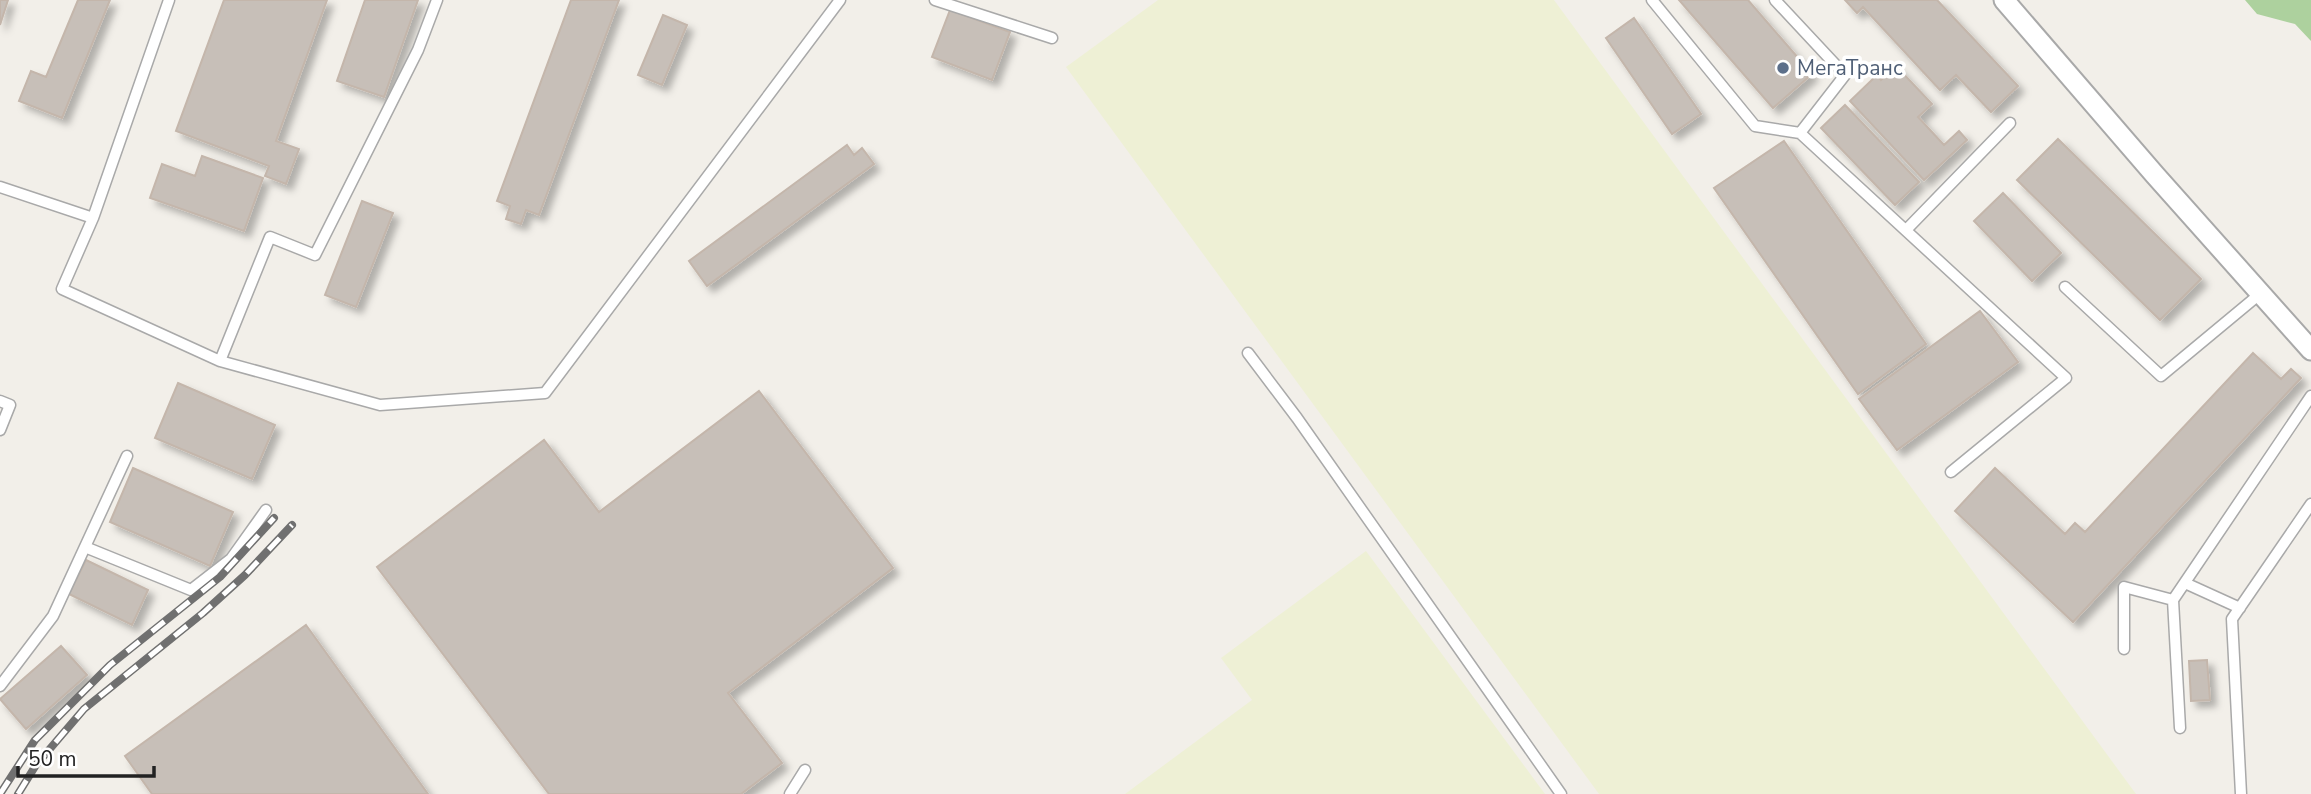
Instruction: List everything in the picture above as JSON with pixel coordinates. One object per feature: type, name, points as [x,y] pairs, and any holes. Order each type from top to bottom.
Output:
[{"type":"street","points":[[2004,0],[2311,350]]},
{"type":"lane","points":[[169,0],[93,218],[62,289],[220,361],[380,405],[545,393],[840,0]]},
{"type":"lane","points":[[220,361],[270,237],[315,254],[418,50],[437,0]]},
{"type":"lane","points":[[935,0],[1052,38]]},
{"type":"lane","points":[[1652,0],[1755,126],[1800,133],[2066,378],[1951,472]]},
{"type":"lane","points":[[1775,0],[1845,75],[1800,133]]},
{"type":"lane","points":[[1906,230],[2010,123]]},
{"type":"lane","points":[[0,187],[93,218]]},
{"type":"lane","points":[[2065,287],[2161,376],[2260,293]]},
{"type":"lane","points":[[1248,353],[1297,418],[1561,794]]},
{"type":"lane","points":[[2180,728],[2173,600],[2311,396]]},
{"type":"lane","points":[[0,401],[10,405],[0,430]]},
{"type":"lane","points":[[0,686],[53,616],[127,456]]},
{"type":"lane","points":[[2241,794],[2232,619],[2311,505]]},
{"type":"lane","points":[[85,547],[191,590],[231,559],[266,510]]},
{"type":"lane","points":[[2185,583],[2240,608]]},
{"type":"lane","points":[[2124,649],[2124,587],[2173,600]]},
{"type":"lane","points":[[790,794],[805,770]]},
{"type":"green space","points":[[1158,0],[1554,0],[2136,794],[1599,794],[1066,67]]},
{"type":"green space","points":[[2245,0],[2311,0],[2311,41],[2295,24],[2257,14]]},
{"type":"green space","points":[[1366,551],[1545,794],[1125,794],[1252,700],[1221,658]]},
{"type":"building","points":[[0,0],[8,0],[0,25]]},
{"type":"building","points":[[78,0],[110,0],[62,118],[19,101],[31,71],[46,77]]},
{"type":"building","points":[[224,0],[327,0],[276,141],[299,149],[286,184],[265,176],[269,166],[176,131]]},
{"type":"building","points":[[365,0],[418,0],[384,97],[337,81]]},
{"type":"building","points":[[571,0],[619,0],[539,215],[526,210],[521,224],[506,219],[510,206],[497,201]]},
{"type":"building","points":[[1679,0],[1748,0],[1812,74],[1773,108]]},
{"type":"building","points":[[1845,0],[1937,0],[2018,86],[1991,112],[1956,75],[1940,90],[1863,7],[1857,13]]},
{"type":"building","points":[[950,10],[1010,32],[992,80],[932,57]]},
{"type":"building","points":[[663,15],[687,25],[662,85],[638,75]]},
{"type":"building","points":[[1634,18],[1701,114],[1672,134],[1606,38]]},
{"type":"building","points":[[1896,66],[1932,104],[1918,117],[1944,145],[1959,131],[1967,140],[1924,180],[1850,101],[1877,75],[1881,80]]},
{"type":"building","points":[[1845,105],[1919,182],[1895,205],[1821,128]]},
{"type":"building","points":[[2058,139],[2201,279],[2160,320],[2017,180]]},
{"type":"building","points":[[1784,141],[1926,344],[1858,394],[1714,188]]},
{"type":"building","points":[[847,145],[854,155],[862,148],[874,164],[707,286],[689,261]]},
{"type":"building","points":[[202,156],[263,178],[244,231],[150,198],[162,164],[195,176]]},
{"type":"building","points":[[2003,193],[2061,253],[2032,281],[1974,221]]},
{"type":"building","points":[[362,201],[393,213],[356,307],[325,295]]},
{"type":"building","points":[[1980,311],[2018,362],[1897,450],[1859,399]]},
{"type":"building","points":[[2253,353],[2281,379],[2291,369],[2301,378],[2073,622],[1955,511],[1995,468],[2065,534],[2075,523],[2085,532]]},
{"type":"building","points":[[178,383],[275,425],[252,479],[155,438]]},
{"type":"building","points":[[759,391],[893,568],[728,693],[782,763],[741,794],[549,794],[377,567],[544,440],[599,512]]},
{"type":"building","points":[[133,468],[233,512],[210,566],[110,522]]},
{"type":"building","points":[[86,560],[148,590],[132,625],[69,594]]},
{"type":"building","points":[[306,625],[428,794],[152,794],[125,756]]},
{"type":"building","points":[[61,646],[87,675],[26,729],[0,699]]},
{"type":"building","points":[[2207,660],[2210,700],[2191,701],[2189,661]]},
{"type":"railway","points":[[0,794],[35,740],[110,665],[220,577],[274,518]]},
{"type":"railway","points":[[18,794],[36,765],[84,709],[203,613],[245,575],[292,525]]},
{"type":"place","name":"МегаТранс","points":[[1783,68]]}]
